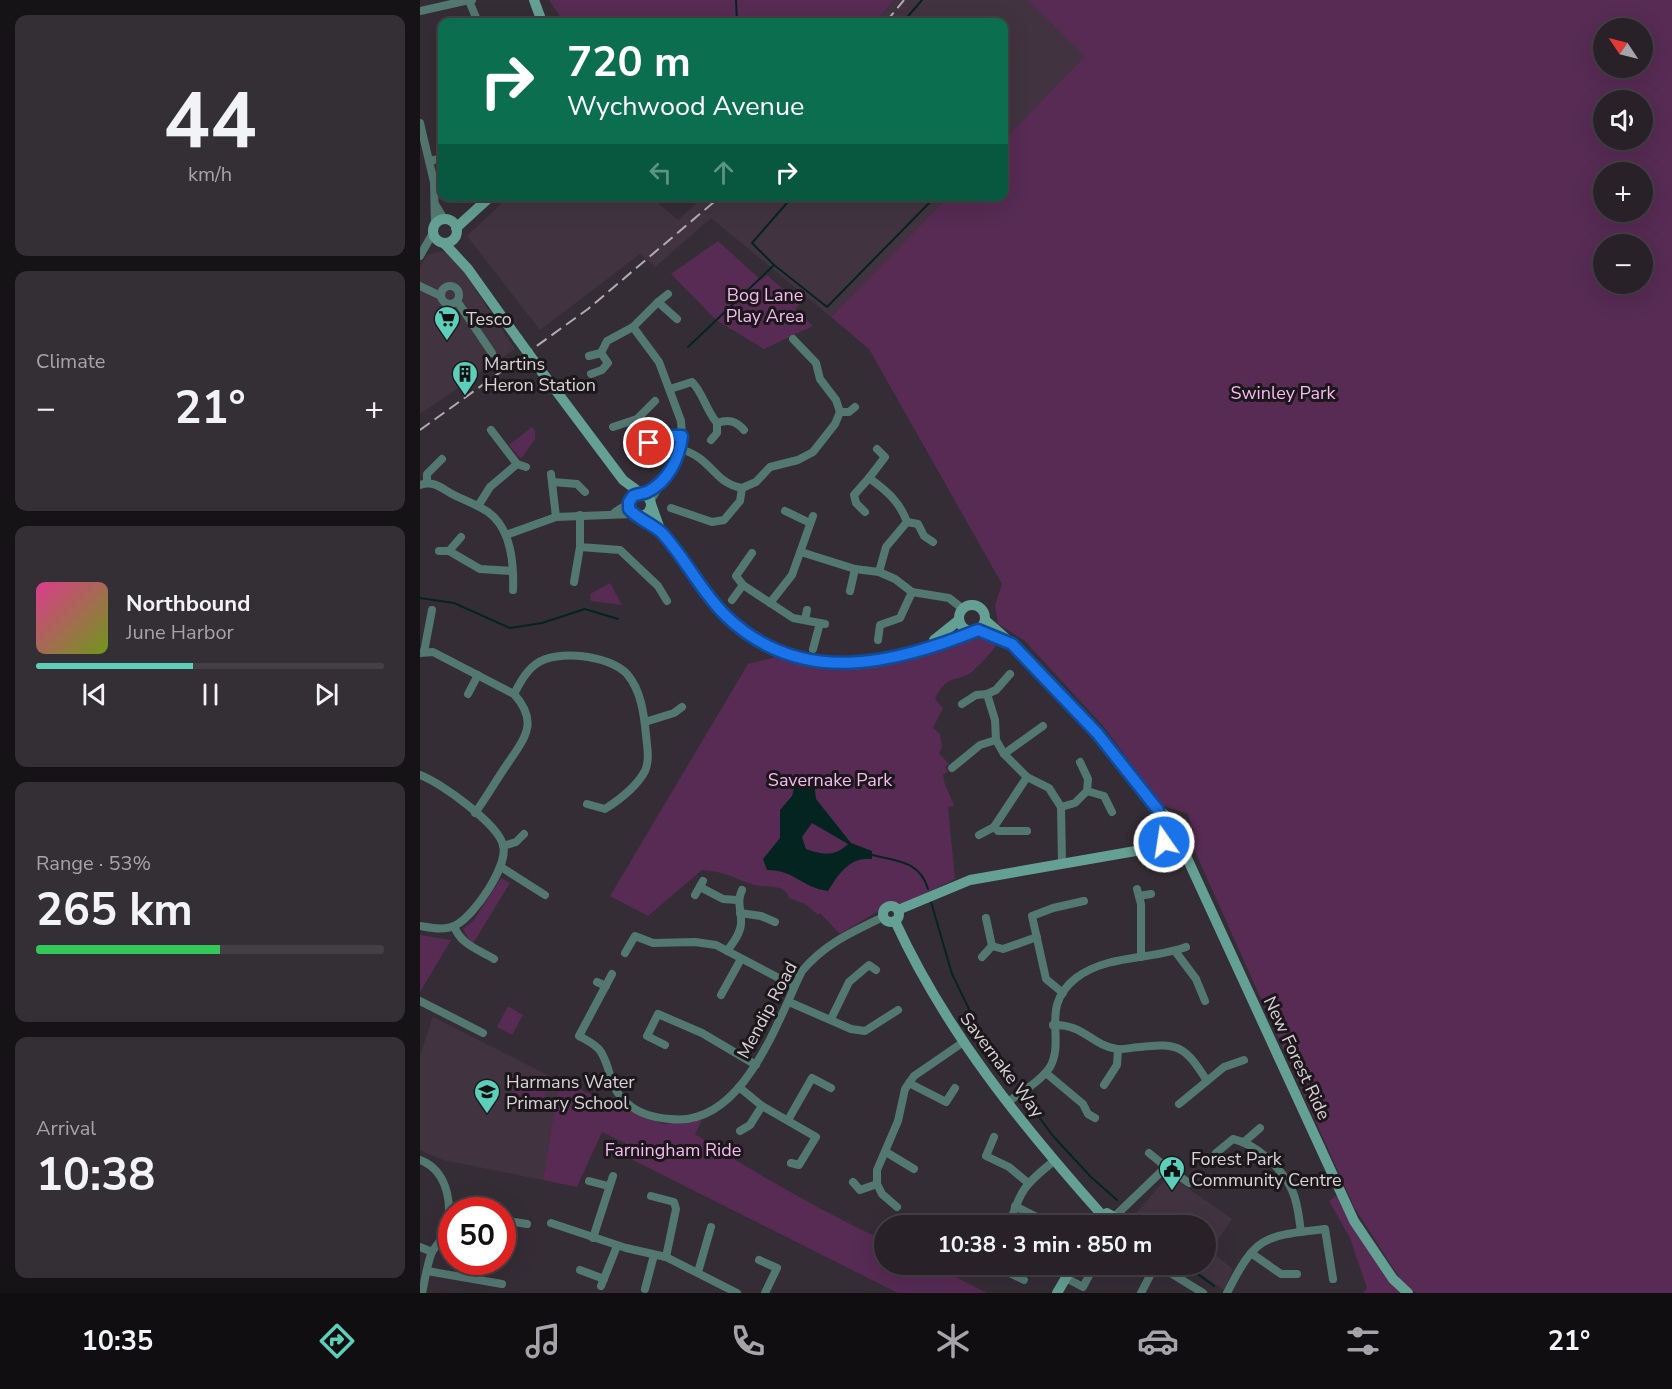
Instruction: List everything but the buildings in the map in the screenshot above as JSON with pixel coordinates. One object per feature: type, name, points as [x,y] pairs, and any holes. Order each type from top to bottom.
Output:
[{"type":"main road","points":[[534,0],[541,18]]},
{"type":"main road","points":[[486,201],[445,231],[518,339],[623,480],[647,498],[661,532],[703,590],[745,632],[777,650],[832,664],[889,660],[974,631],[985,620]]},
{"type":"main road","points":[[623,480],[629,502],[636,515],[661,532]]},
{"type":"main road","points":[[629,502],[633,496],[647,498]]},
{"type":"main road","points":[[636,515],[648,511],[647,498]]},
{"type":"main road","name":"New Forest Ride","points":[[963,609],[976,606],[983,611],[985,620],[1012,644],[1097,733],[1158,810],[1181,827],[1187,858],[1354,1221],[1393,1280],[1408,1293]]},
{"type":"main road","points":[[924,648],[959,620],[963,609]]},
{"type":"main road","name":"New Forest Ride","points":[[959,620],[962,628],[1012,644]]},
{"type":"main road","name":"New Forest Ride","points":[[1158,810],[1162,835],[1187,858]]},
{"type":"main road","points":[[1147,848],[1162,835],[1168,825],[1175,824]]},
{"type":"main road","points":[[883,917],[882,911],[887,906],[893,906],[897,916],[970,880],[1171,845],[1180,843],[1184,837]]},
{"type":"main road","name":"Savernake Way","points":[[897,916],[945,1017],[962,1043],[1097,1215]]},
{"type":"main road","points":[[1057,1293],[1068,1275]]},
{"type":"street","points":[[420,11],[470,0],[477,18]]},
{"type":"street","points":[[420,123],[430,161],[434,203],[445,231],[420,258]]},
{"type":"street","points":[[430,161],[438,159]]},
{"type":"street","points":[[420,286],[441,296],[448,304],[457,301]]},
{"type":"street","points":[[441,296],[444,287],[453,286],[459,292],[457,301],[492,353]]},
{"type":"street","points":[[590,356],[601,353],[607,341],[633,327],[668,294]]},
{"type":"street","points":[[658,302],[677,319]]},
{"type":"street","points":[[633,327],[660,362],[681,421],[680,449],[670,472],[647,498]]},
{"type":"street","points":[[680,449],[702,457],[724,482],[742,488],[756,482],[770,467],[798,460],[813,452],[835,424],[840,412],[836,400],[820,379],[816,363],[793,339]]},
{"type":"street","points":[[591,374],[606,367],[608,363],[601,353]]},
{"type":"street","points":[[670,389],[692,382],[706,410],[717,423],[717,433],[711,440]]},
{"type":"street","points":[[613,427],[637,419],[655,401]]},
{"type":"street","points":[[840,412],[849,412],[855,408]]},
{"type":"street","points":[[637,419],[649,443],[668,436],[682,436]]},
{"type":"street","points":[[717,423],[728,420],[739,424],[744,430]]},
{"type":"street","points":[[491,430],[517,464],[525,467]]},
{"type":"street","points":[[865,512],[856,503],[854,495],[885,457],[877,449]]},
{"type":"street","points":[[442,459],[427,474],[424,484],[437,484],[478,506],[498,521],[506,535],[513,590]]},
{"type":"street","points":[[478,506],[490,487],[517,464]]},
{"type":"street","points":[[556,517],[552,478],[577,484],[585,492]]},
{"type":"street","points":[[869,478],[887,491],[903,511],[907,522]]},
{"type":"street","points":[[671,508],[712,522],[724,520],[740,501],[742,488]]},
{"type":"street","points":[[615,512],[629,502]]},
{"type":"street","points":[[770,603],[792,575],[811,520],[785,511]]},
{"type":"street","points":[[506,535],[556,517],[615,512],[636,515]]},
{"type":"street","points":[[574,582],[580,547],[580,514]]},
{"type":"street","points":[[907,522],[918,524],[924,536],[933,542]]},
{"type":"street","points":[[879,572],[886,547],[907,522]]},
{"type":"street","points":[[449,551],[461,537]]},
{"type":"street","points":[[580,547],[620,550],[658,586],[667,601]]},
{"type":"street","points":[[439,551],[449,551],[480,569],[512,571]]},
{"type":"street","points":[[801,552],[855,569],[879,572],[895,579],[912,592],[949,598],[963,609]]},
{"type":"street","points":[[752,553],[736,576],[743,585],[793,618],[823,624],[813,649]]},
{"type":"street","points":[[850,591],[855,569]]},
{"type":"street","points":[[732,600],[743,585]]},
{"type":"street","points":[[878,640],[880,625],[900,618],[912,592]]},
{"type":"street","points":[[432,610],[422,653],[433,652],[514,694],[523,704],[528,719],[525,739],[475,813]]},
{"type":"street","points":[[805,620],[807,610]]},
{"type":"street","points":[[514,694],[529,670],[538,662],[574,655],[593,657],[618,667],[627,674],[638,692],[645,722],[648,763],[641,777],[605,809],[587,804]]},
{"type":"street","points":[[962,704],[976,695],[996,690],[1011,674]]},
{"type":"street","points":[[468,694],[478,675]]},
{"type":"street","points":[[987,694],[995,720],[996,740],[1004,754],[1027,777],[1049,788],[1061,807],[1062,864]]},
{"type":"street","points":[[645,722],[674,713],[682,707]]},
{"type":"street","points":[[1004,754],[1043,726]]},
{"type":"street","points":[[952,768],[980,745],[996,740]]},
{"type":"street","points":[[1061,807],[1074,803],[1087,791],[1088,779],[1080,762]]},
{"type":"street","points":[[420,774],[440,783],[496,831],[503,846],[501,867],[468,918],[454,926],[441,929],[420,926]]},
{"type":"street","points":[[979,835],[994,827],[1027,777]]},
{"type":"street","points":[[1087,791],[1104,796],[1112,812]]},
{"type":"street","points":[[994,827],[998,831],[1027,831]]},
{"type":"street","points":[[503,846],[516,842],[524,834]]},
{"type":"street","points":[[501,867],[545,895]]},
{"type":"street","points":[[695,896],[701,884],[723,899],[737,900]]},
{"type":"street","points":[[727,951],[739,933],[740,913],[737,900],[742,890]]},
{"type":"street","points":[[1141,957],[1138,892],[1152,894]]},
{"type":"street","points":[[1063,993],[1046,979],[1032,916],[1053,908],[1084,901]]},
{"type":"street","points":[[740,913],[761,916],[775,922]]},
{"type":"street","name":"Mendip Road","points":[[606,986],[579,1036],[600,1050],[609,1079],[615,1090],[629,1105],[651,1117],[675,1120],[693,1118],[716,1108],[739,1087],[756,1065],[789,1002],[802,971],[824,948],[883,917]]},
{"type":"street","points":[[986,918],[992,946]]},
{"type":"street","points":[[454,926],[458,937],[467,945],[494,959]]},
{"type":"street","points":[[626,952],[635,936],[653,943],[695,942],[716,945],[794,986]]},
{"type":"street","points":[[992,946],[1003,949],[1037,937]]},
{"type":"street","points":[[982,957],[992,946]]},
{"type":"street","points":[[1008,1102],[1046,1073],[1054,1057],[1053,1025],[1063,993],[1076,978],[1095,968],[1186,947]]},
{"type":"street","points":[[1175,951],[1196,979],[1205,1001]]},
{"type":"street","points":[[721,995],[741,959]]},
{"type":"street","points":[[831,1019],[849,982],[870,965]]},
{"type":"street","points":[[597,981],[606,986],[612,974]]},
{"type":"street","points":[[420,1001],[483,1033]]},
{"type":"street","points":[[789,1002],[851,1029],[865,1032],[898,1010]]},
{"type":"street","points":[[665,1045],[646,1039],[655,1011],[702,1033],[756,1065]]},
{"type":"street","points":[[1053,1025],[1078,1028],[1099,1043],[1118,1049],[1164,1044],[1179,1046],[1192,1058],[1207,1081]]},
{"type":"street","points":[[897,1207],[882,1194],[877,1184],[877,1170],[886,1152],[909,1083],[914,1076],[962,1043]]},
{"type":"street","points":[[1104,1085],[1118,1065],[1118,1049]]},
{"type":"street","points":[[1179,1104],[1224,1067],[1244,1060]]},
{"type":"street","points":[[1046,1073],[1083,1104],[1089,1118]]},
{"type":"street","points":[[788,1120],[812,1078],[831,1088]]},
{"type":"street","points":[[909,1083],[946,1107],[955,1089]]},
{"type":"street","points":[[739,1087],[762,1106],[816,1137],[799,1165],[791,1163]]},
{"type":"street","points":[[740,1131],[750,1125],[762,1106]]},
{"type":"street","points":[[1244,1142],[1260,1128]]},
{"type":"street","points":[[994,1137],[985,1158],[1009,1167],[1027,1182]]},
{"type":"street","points":[[1215,1153],[1233,1140],[1244,1142],[1272,1163],[1292,1190],[1301,1232]]},
{"type":"street","points":[[886,1152],[914,1169]]},
{"type":"street","points":[[1149,1154],[1189,1184]]},
{"type":"street","points":[[420,1160],[438,1172],[449,1197]]},
{"type":"street","points":[[1012,1215],[1027,1182],[1054,1161]]},
{"type":"street","points":[[1120,1215],[1166,1167]]},
{"type":"street","points":[[593,1238],[613,1176]]},
{"type":"street","points":[[589,1181],[608,1186]]},
{"type":"street","points":[[853,1182],[860,1190],[877,1184]]},
{"type":"street","points":[[651,1196],[675,1202],[676,1209],[666,1257]]},
{"type":"street","points":[[1015,1206],[1033,1215]]},
{"type":"street","points":[[516,1222],[527,1224]]},
{"type":"street","points":[[550,1223],[617,1246],[666,1257],[737,1293]]},
{"type":"street","points":[[698,1272],[711,1227]]},
{"type":"street","points":[[1227,1293],[1241,1265],[1261,1242],[1279,1235],[1301,1232],[1326,1229],[1334,1279]]},
{"type":"street","points":[[422,1293],[432,1252],[438,1243]]},
{"type":"street","points":[[580,1270],[602,1283],[617,1246]]},
{"type":"street","points":[[420,1247],[432,1252]]},
{"type":"street","points":[[1251,1253],[1281,1274],[1297,1274]]},
{"type":"street","points":[[645,1289],[654,1255]]},
{"type":"street","points":[[759,1260],[777,1268],[765,1293]]},
{"type":"street","points":[[427,1271],[502,1284]]},
{"type":"street","points":[[1014,1275],[1024,1280]]},
{"type":"street","points":[[1066,1278],[1082,1290],[1090,1275]]},
{"type":"street","points":[[1142,1293],[1151,1275]]},
{"type":"street","points":[[1174,1275],[1201,1292]]},
{"type":"shaded area","points":[[894,0],[1027,0],[1086,56],[1008,136],[1008,18],[878,18]]},
{"type":"shaded area","points":[[504,201],[656,201],[678,220],[699,201],[944,201],[831,317],[711,218],[655,267],[640,254],[540,330],[467,236]]},
{"type":"shaded area","points":[[441,251],[450,254],[461,268],[515,349],[420,414],[420,267],[427,255]]},
{"type":"shaded area","points":[[814,781],[816,799],[851,843],[872,851],[872,859],[857,861],[845,868],[828,891],[818,889],[784,873],[767,870],[763,859],[780,838],[780,810],[792,796],[795,785]],"holes":[[[812,823],[848,844],[833,853],[818,853],[806,849],[802,837]]]},
{"type":"shaded area","name":"Harmans Water Primary School","points":[[433,1017],[559,1081],[543,1180],[443,1160],[420,1150],[420,1055]]},
{"type":"shaded area","points":[[1169,1175],[1232,1219],[1216,1242],[1216,1215],[1134,1215]]},
{"type":"shaded area","points":[[1216,1256],[1233,1269],[1224,1290],[1203,1275],[1216,1275]]},
{"type":"green space","points":[[549,0],[894,0],[878,18],[561,18]]},
{"type":"green space","name":"Swinley Park","points":[[1027,0],[1672,0],[1672,1293],[1416,1293],[1400,1279],[1354,1207],[1194,849],[1194,834],[1188,814],[1161,805],[1104,727],[1025,641],[998,624],[995,605],[1002,584],[869,349],[831,317],[944,201],[1008,201],[1008,136],[1085,56]]},
{"type":"green space","name":"Bog Lane Play Area","points":[[718,241],[761,280],[767,275],[800,304],[795,310],[813,326],[764,349],[716,320],[671,274]]},
{"type":"green space","points":[[532,427],[535,431],[535,439],[521,459],[509,445]]},
{"type":"green space","points":[[610,583],[622,605],[591,601],[590,594]]},
{"type":"green space","name":"Savernake Park","points":[[968,637],[984,637],[983,640],[997,644],[973,671],[949,682],[939,691],[935,699],[943,708],[933,728],[940,734],[942,747],[939,753],[949,764],[945,767],[948,771],[943,775],[954,806],[948,807],[955,879],[902,905],[899,903],[873,914],[840,934],[820,913],[818,915],[805,904],[789,898],[783,890],[757,885],[723,873],[702,870],[648,916],[610,896],[748,664],[776,657],[834,669]]},
{"type":"green space","points":[[501,878],[510,883],[472,945],[463,929],[474,920]]},
{"type":"green space","points":[[420,935],[451,940],[420,992]]},
{"type":"green space","points":[[508,1006],[523,1015],[512,1035],[497,1027]]},
{"type":"green space","points":[[520,1075],[548,1090],[540,1104],[512,1091]]},
{"type":"green space","name":"Farningham Ride","points":[[559,1081],[663,1124],[702,1120],[695,1134],[788,1191],[874,1236],[874,1275],[952,1275],[987,1293],[898,1293],[631,1159],[637,1149],[602,1132],[577,1187],[543,1180]]},
{"type":"green space","points":[[1337,1195],[1407,1293],[1363,1293],[1367,1288],[1350,1238],[1329,1201]]},
{"type":"waterway","points":[[736,0],[737,18]]},
{"type":"waterway","points":[[906,18],[922,0]]},
{"type":"waterway","points":[[688,347],[774,265],[752,243],[789,201]]},
{"type":"waterway","points":[[774,265],[827,307],[931,201]]},
{"type":"waterway","points":[[420,598],[454,603],[510,628],[542,623],[585,609],[618,619]]},
{"type":"waterway","points":[[872,855],[899,861],[913,868],[919,873],[928,889]]},
{"type":"waterway","points":[[931,902],[952,974],[986,1044],[1013,1083]]},
{"type":"waterway","points":[[1028,1102],[1053,1136],[1091,1177],[1117,1200]]},
{"type":"waterway","points":[[1199,1275],[1214,1286]]},
{"type":"railway","points":[[889,18],[904,0]]},
{"type":"railway","points":[[420,430],[588,309],[715,201]]},
{"type":"place","name":"Tesco","points":[[447,342]]},
{"type":"place","name":"Martins Heron Station","points":[[465,397]]},
{"type":"place","name":"Harmans Water Primary School","points":[[487,1115]]},
{"type":"place","name":"Forest Park Community Centre","points":[[1172,1192]]},
{"type":"route","points":[[649,443],[668,436],[682,436],[677,459],[670,472],[659,485],[644,494],[636,494],[630,498],[629,509],[661,532],[703,590],[745,632],[781,652],[832,664],[889,660],[978,630],[1012,644],[1097,733],[1158,810],[1164,842]]}]
